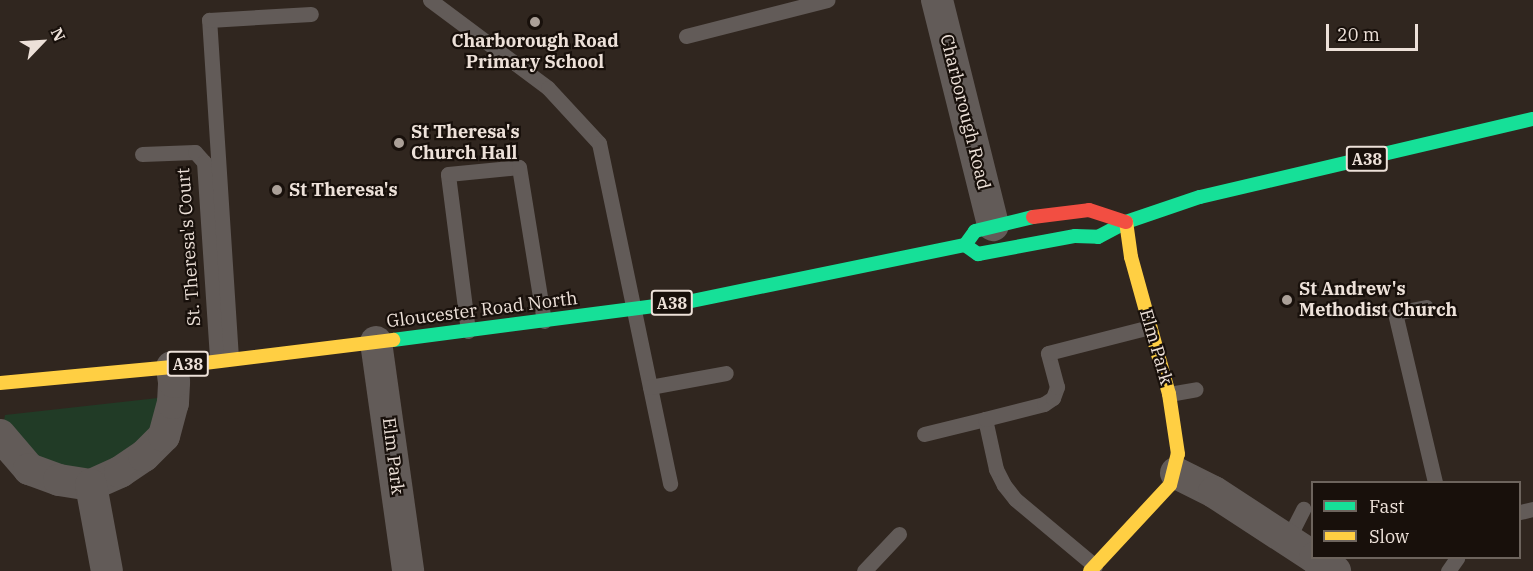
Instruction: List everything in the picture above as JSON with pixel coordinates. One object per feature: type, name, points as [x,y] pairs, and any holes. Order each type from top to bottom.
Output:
[{"type":"main road","name":"Gloucester Road North","points":[[965,245],[978,254],[1075,236],[1098,237],[1126,222],[1200,197],[1533,119]]},
{"type":"main road","name":"Gloucester Road North","points":[[0,383],[172,367],[687,302],[965,245],[975,231],[1038,216],[1089,210],[1126,222]]},
{"type":"main road","name":"Elm Park","points":[[1093,568],[1161,497],[1176,473],[1178,454],[1177,431],[1169,394],[1131,257],[1126,222]]},
{"type":"street","name":"Charborough Road","points":[[937,0],[993,225]]},
{"type":"street","name":"Elm Park","points":[[376,342],[408,571]]},
{"type":"street","points":[[0,435],[29,469],[59,480],[91,485],[120,472],[144,456],[164,436],[172,404],[174,382],[172,367]]},
{"type":"street","points":[[1176,473],[1214,492],[1305,551]]},
{"type":"street","points":[[91,485],[107,571]]},
{"type":"street","points":[[1317,559],[1335,571]]},
{"type":"lane","points":[[430,0],[548,88],[599,144],[670,484]]},
{"type":"lane","points":[[686,36],[827,0]]},
{"type":"lane","points":[[224,359],[209,20],[310,14]]},
{"type":"lane","name":"St. Theresa's Court","points":[[142,154],[195,152],[204,162],[224,359]]},
{"type":"lane","points":[[468,331],[448,174],[519,167],[544,321]]},
{"type":"lane","points":[[1426,307],[1395,313],[1435,481]]},
{"type":"lane","points":[[924,434],[1044,404],[1053,398],[1057,387],[1048,353],[1150,327]]},
{"type":"lane","points":[[650,387],[726,373]]},
{"type":"lane","points":[[1169,394],[1196,389]]},
{"type":"lane","points":[[985,419],[994,461],[1004,485],[1015,499],[1093,568]]},
{"type":"lane","points":[[1303,509],[1305,551]]},
{"type":"lane","points":[[864,571],[899,534]]},
{"type":"green space","points":[[158,398],[154,423],[140,445],[92,469],[44,466],[3,427],[5,415]]},
{"type":"traffic: fast","points":[[965,245],[978,254],[1075,236],[1098,237],[1126,222],[1200,197],[1533,119]]},
{"type":"traffic: fast","points":[[393,340],[687,302],[965,245],[975,231],[1033,217]]},
{"type":"traffic: slow","points":[[1090,571],[1170,485],[1178,454],[1169,394],[1131,257],[1126,222]]},
{"type":"traffic: slow","points":[[0,383],[172,367],[393,340]]},
{"type":"traffic: jam","points":[[1033,217],[1089,210],[1126,222]]},
{"type":"place","name":"Charborough Road Primary School","points":[[535,22]]},
{"type":"place","name":"St Theresa's Church Hall","points":[[399,143]]},
{"type":"place","name":"St Theresa's","points":[[277,190]]},
{"type":"place","name":"St Andrew's Methodist Church","points":[[1287,300]]}]
